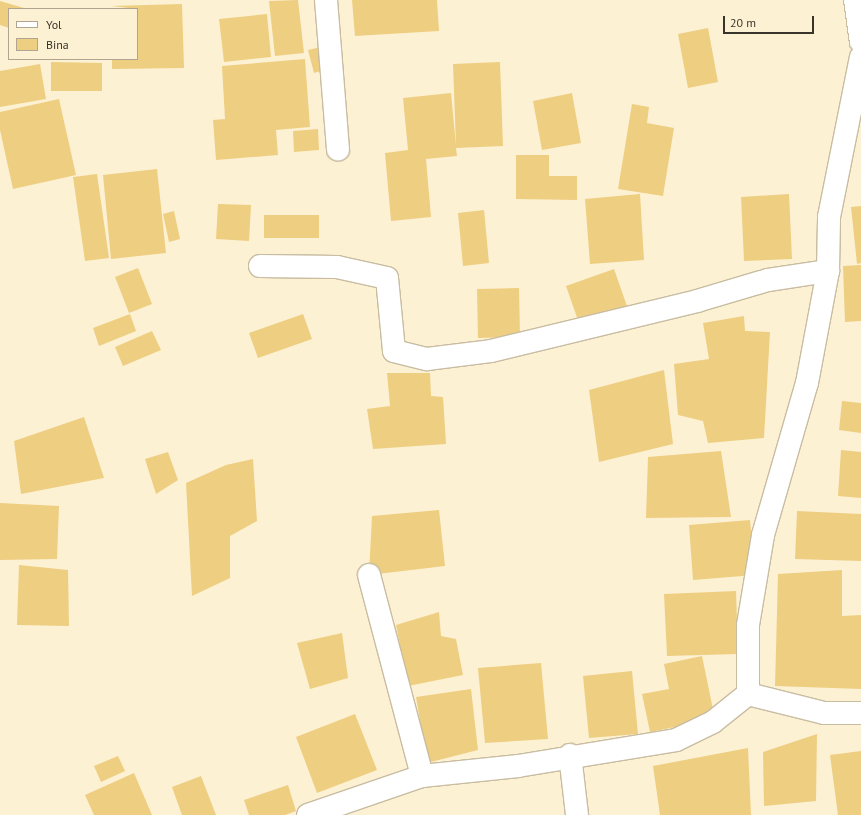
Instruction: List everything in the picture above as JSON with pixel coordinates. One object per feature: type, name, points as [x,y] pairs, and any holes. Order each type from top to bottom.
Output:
[{"type":"main road","points":[[326,0],[338,150]]},
{"type":"main road","points":[[855,0],[861,42]]},
{"type":"main road","points":[[748,694],[748,625],[763,535],[807,383],[828,271],[830,217],[861,57]]},
{"type":"main road","points":[[260,266],[337,267],[387,278],[394,351],[427,359],[492,351],[768,280],[828,271]]},
{"type":"main road","points":[[370,575],[422,776]]},
{"type":"main road","points":[[748,694],[824,714],[861,713]]},
{"type":"main road","points":[[308,815],[422,776],[518,766],[570,755],[676,740],[713,722],[748,694]]},
{"type":"main road","points":[[570,755],[577,815]]},
{"type":"building","points":[[298,0],[304,53],[275,56],[269,1]]},
{"type":"building","points":[[352,0],[437,0],[439,31],[355,36]]},
{"type":"building","points":[[0,1],[24,8],[8,8],[8,28],[0,25]]},
{"type":"building","points":[[182,4],[184,68],[112,69],[112,60],[138,60],[138,8],[111,6]]},
{"type":"building","points":[[267,14],[271,57],[224,62],[219,19]]},
{"type":"building","points":[[708,28],[718,82],[688,88],[678,34]]},
{"type":"building","points":[[321,47],[327,69],[314,73],[308,50]]},
{"type":"building","points":[[305,59],[310,127],[276,130],[278,155],[216,160],[213,120],[225,119],[222,66]]},
{"type":"building","points":[[51,62],[102,63],[102,91],[51,91]]},
{"type":"building","points":[[500,62],[503,146],[456,148],[457,156],[426,159],[431,217],[391,221],[385,153],[408,150],[403,98],[451,93],[456,146],[453,64]]},
{"type":"building","points":[[40,64],[46,99],[0,107],[0,71]]},
{"type":"building","points":[[572,93],[581,143],[542,150],[533,101]]},
{"type":"building","points":[[59,99],[76,175],[13,189],[0,130],[0,112]]},
{"type":"building","points":[[632,104],[649,107],[647,123],[674,128],[663,196],[618,189]]},
{"type":"building","points":[[318,129],[319,150],[294,152],[293,131]]},
{"type":"building","points":[[516,155],[549,155],[549,176],[577,176],[577,200],[516,199]]},
{"type":"building","points":[[157,169],[166,253],[111,259],[103,175]]},
{"type":"building","points":[[97,174],[109,258],[85,261],[73,177]]},
{"type":"building","points":[[640,194],[644,260],[590,264],[585,199]]},
{"type":"building","points":[[789,194],[792,259],[744,261],[741,197]]},
{"type":"building","points":[[218,204],[251,205],[249,241],[216,239]]},
{"type":"building","points":[[861,206],[861,263],[857,264],[851,207]]},
{"type":"building","points":[[484,210],[489,263],[463,266],[458,213]]},
{"type":"building","points":[[174,211],[180,239],[169,242],[163,214]]},
{"type":"building","points":[[264,215],[319,215],[319,238],[264,238]]},
{"type":"building","points":[[861,265],[861,321],[845,322],[843,266]]},
{"type":"building","points":[[138,268],[152,304],[129,313],[115,277]]},
{"type":"building","points":[[614,269],[628,309],[580,326],[566,286]]},
{"type":"building","points":[[519,288],[520,337],[478,338],[477,289]]},
{"type":"building","points":[[130,314],[136,331],[99,346],[93,328]]},
{"type":"building","points":[[303,314],[312,339],[258,358],[249,333]]},
{"type":"building","points":[[744,316],[745,331],[770,332],[764,438],[708,443],[703,421],[678,415],[674,364],[709,359],[703,323]]},
{"type":"building","points":[[152,331],[161,350],[123,366],[115,347]]},
{"type":"building","points":[[664,370],[673,444],[599,462],[589,390]]},
{"type":"building","points":[[387,373],[430,373],[431,396],[443,397],[446,444],[373,449],[367,409],[390,406]]},
{"type":"building","points":[[842,401],[861,403],[861,433],[839,430]]},
{"type":"building","points":[[84,417],[104,478],[21,494],[14,441]]},
{"type":"building","points":[[841,450],[861,452],[861,498],[838,496]]},
{"type":"building","points":[[721,451],[731,517],[646,518],[648,457]]},
{"type":"building","points":[[168,452],[178,480],[156,494],[145,459]]},
{"type":"building","points":[[253,459],[257,521],[230,536],[230,578],[192,596],[186,483],[226,465]]},
{"type":"building","points":[[0,503],[59,506],[57,559],[0,560]]},
{"type":"building","points":[[439,510],[445,566],[369,575],[372,516]]},
{"type":"building","points":[[797,511],[861,514],[861,561],[795,559]]},
{"type":"building","points":[[750,520],[755,575],[693,580],[689,525]]},
{"type":"building","points":[[19,565],[68,570],[69,626],[17,625]]},
{"type":"building","points":[[842,570],[842,616],[861,615],[861,689],[775,686],[778,574]]},
{"type":"building","points":[[736,591],[738,654],[667,656],[664,594]]},
{"type":"building","points":[[439,612],[441,636],[456,639],[463,675],[408,686],[396,625]]},
{"type":"building","points":[[342,633],[348,678],[310,689],[297,643]]},
{"type":"building","points":[[702,656],[715,719],[650,732],[642,694],[669,689],[664,664]]},
{"type":"building","points":[[541,663],[548,739],[485,743],[478,668]]},
{"type":"building","points":[[632,671],[638,734],[589,738],[583,676]]},
{"type":"building","points":[[471,689],[478,750],[427,763],[416,697]]},
{"type":"building","points":[[355,714],[377,770],[317,793],[296,737]]},
{"type":"building","points":[[817,734],[816,801],[764,806],[763,752]]},
{"type":"building","points":[[748,748],[751,815],[660,815],[653,766]]},
{"type":"building","points":[[861,751],[861,815],[838,815],[830,755]]},
{"type":"building","points":[[118,756],[125,771],[101,782],[94,766]]},
{"type":"building","points":[[134,773],[152,815],[94,815],[85,795]]},
{"type":"building","points":[[201,776],[216,815],[182,815],[172,787]]},
{"type":"building","points":[[288,785],[296,811],[285,815],[249,815],[244,800]]}]
